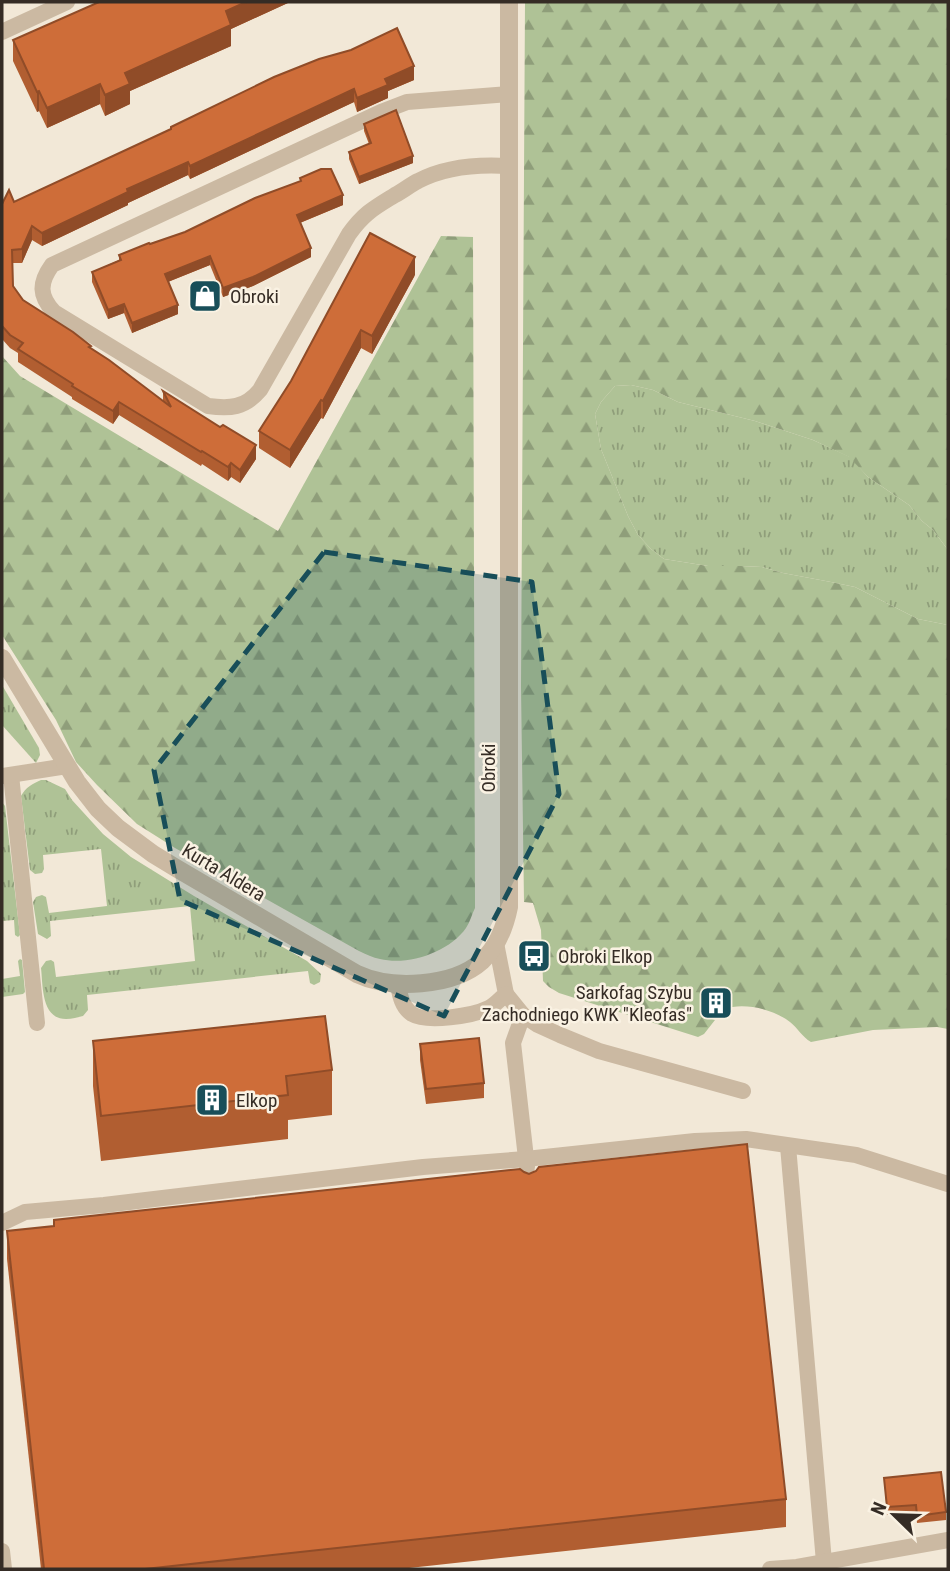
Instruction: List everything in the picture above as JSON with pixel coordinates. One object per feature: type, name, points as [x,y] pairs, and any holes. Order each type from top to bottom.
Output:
[{"type":"street","name":"Obroki","points":[[496,943],[506,922],[509,907],[509,2]]},
{"type":"street","name":"Kurta Aldera","points":[[2,658],[66,766],[98,809],[118,828],[153,854],[357,974],[373,981],[398,985],[429,982],[468,970],[483,960],[496,943]]},
{"type":"lane","points":[[2,32],[67,2]]},
{"type":"lane","points":[[509,94],[407,102],[382,112],[52,265],[44,276],[42,288],[45,303],[54,312],[208,406],[237,406],[252,400],[260,390],[349,234],[361,218],[419,180],[448,170],[484,165],[509,166]]},
{"type":"lane","points":[[37,1023],[7,776],[66,766]]},
{"type":"lane","points":[[496,943],[506,994],[523,1015],[538,1025],[599,1051],[743,1091]]},
{"type":"lane","points":[[398,985],[401,1000],[410,1013],[421,1018],[469,1014],[490,1008],[506,994]]},
{"type":"lane","points":[[523,1015],[513,1043],[528,1180]]},
{"type":"lane","points":[[2,1223],[25,1212],[104,1206],[423,1167],[695,1141],[746,1139],[856,1155],[948,1184]]},
{"type":"lane","points":[[788,1146],[824,1562]]},
{"type":"lane","points":[[770,1569],[948,1540]]},
{"type":"lane","points":[[2,1552],[4,1569]]},
{"type":"highlighted area","points":[[324,552],[532,582],[559,794],[444,1016],[180,900],[154,770]]},
{"type":"green space","points":[[525,2],[948,2],[948,550],[909,505],[868,477],[849,457],[813,440],[755,421],[678,402],[653,390],[631,385],[615,386],[595,414],[601,449],[628,516],[638,535],[664,559],[708,566],[762,567],[855,587],[918,619],[948,625],[948,1029],[937,1027],[873,1030],[811,1042],[790,1022],[775,1014],[740,1006],[724,1009],[727,996],[710,991],[703,1016],[715,1020],[704,1034],[698,1037],[559,993],[543,981],[541,930],[533,903],[524,902],[521,687]]},
{"type":"green space","points":[[441,236],[473,237],[475,908],[466,928],[449,944],[415,959],[391,961],[359,951],[137,824],[76,762],[56,720],[2,635],[2,356],[20,376],[278,531]]},
{"type":"green space","points":[[631,385],[653,390],[678,402],[755,421],[813,440],[850,457],[868,477],[909,505],[948,550],[948,625],[918,619],[855,587],[762,567],[708,566],[664,559],[638,535],[601,449],[595,414],[615,386]]},
{"type":"green space","points":[[2,685],[39,748],[40,755],[36,763],[2,725]]},
{"type":"green space","points":[[41,780],[65,789],[103,834],[131,857],[307,961],[321,974],[320,982],[314,985],[310,983],[308,971],[87,995],[88,1010],[83,1016],[58,1018],[45,1000],[41,968],[46,961],[54,962],[56,977],[195,961],[190,906],[50,921],[51,936],[47,939],[38,934],[33,902],[36,897],[46,897],[49,913],[107,906],[101,849],[43,855],[42,873],[35,874],[30,870],[21,796],[29,786]]},
{"type":"green space","points":[[2,802],[5,806],[20,935],[18,937],[15,935],[14,920],[2,921]]},
{"type":"green space","points":[[20,959],[25,992],[2,997],[2,979],[20,976]]},
{"type":"building","points":[[99,2],[246,2],[226,11],[231,25],[125,73],[130,84],[105,95],[100,84],[47,108],[13,40]]},
{"type":"building","points":[[397,28],[414,66],[385,79],[388,85],[357,98],[354,89],[190,166],[188,162],[127,189],[128,192],[42,233],[32,226],[22,249],[12,250],[13,286],[23,300],[73,332],[91,346],[89,347],[171,407],[163,391],[220,427],[223,425],[256,445],[240,470],[231,463],[228,467],[201,452],[119,402],[113,411],[18,349],[23,343],[2,326],[2,204],[9,190],[14,202],[171,129],[274,77],[351,50]]},
{"type":"building","points":[[396,110],[413,156],[359,177],[349,152],[371,143],[364,124]]},
{"type":"building","points":[[321,169],[331,169],[343,195],[297,215],[311,248],[253,277],[223,288],[210,256],[165,274],[178,305],[132,323],[124,304],[108,310],[92,272],[121,260],[119,255],[185,232],[255,198],[301,181],[300,178]]},
{"type":"building","points":[[370,233],[415,257],[372,336],[361,330],[323,401],[321,400],[290,450],[259,431],[291,381]]},
{"type":"building","points":[[325,1016],[332,1070],[286,1076],[288,1095],[101,1116],[93,1041]]},
{"type":"building","points":[[479,1038],[484,1083],[426,1089],[420,1044]]},
{"type":"building","points":[[747,1144],[786,1499],[145,1569],[44,1569],[7,1231],[54,1226],[54,1220],[520,1169],[529,1174],[539,1167]]},
{"type":"building","points":[[941,1472],[946,1512],[917,1516],[916,1505],[887,1507],[884,1478]]},
{"type":"place","name":"Obroki","points":[[205,296]]},
{"type":"place","name":"Obroki Elkop","points":[[534,956]]},
{"type":"place","name":"Sarkofag Szybu Zachodniego KWK \"Kleofas\"","points":[[716,1003]]},
{"type":"place","name":"Elkop","points":[[212,1100]]}]
